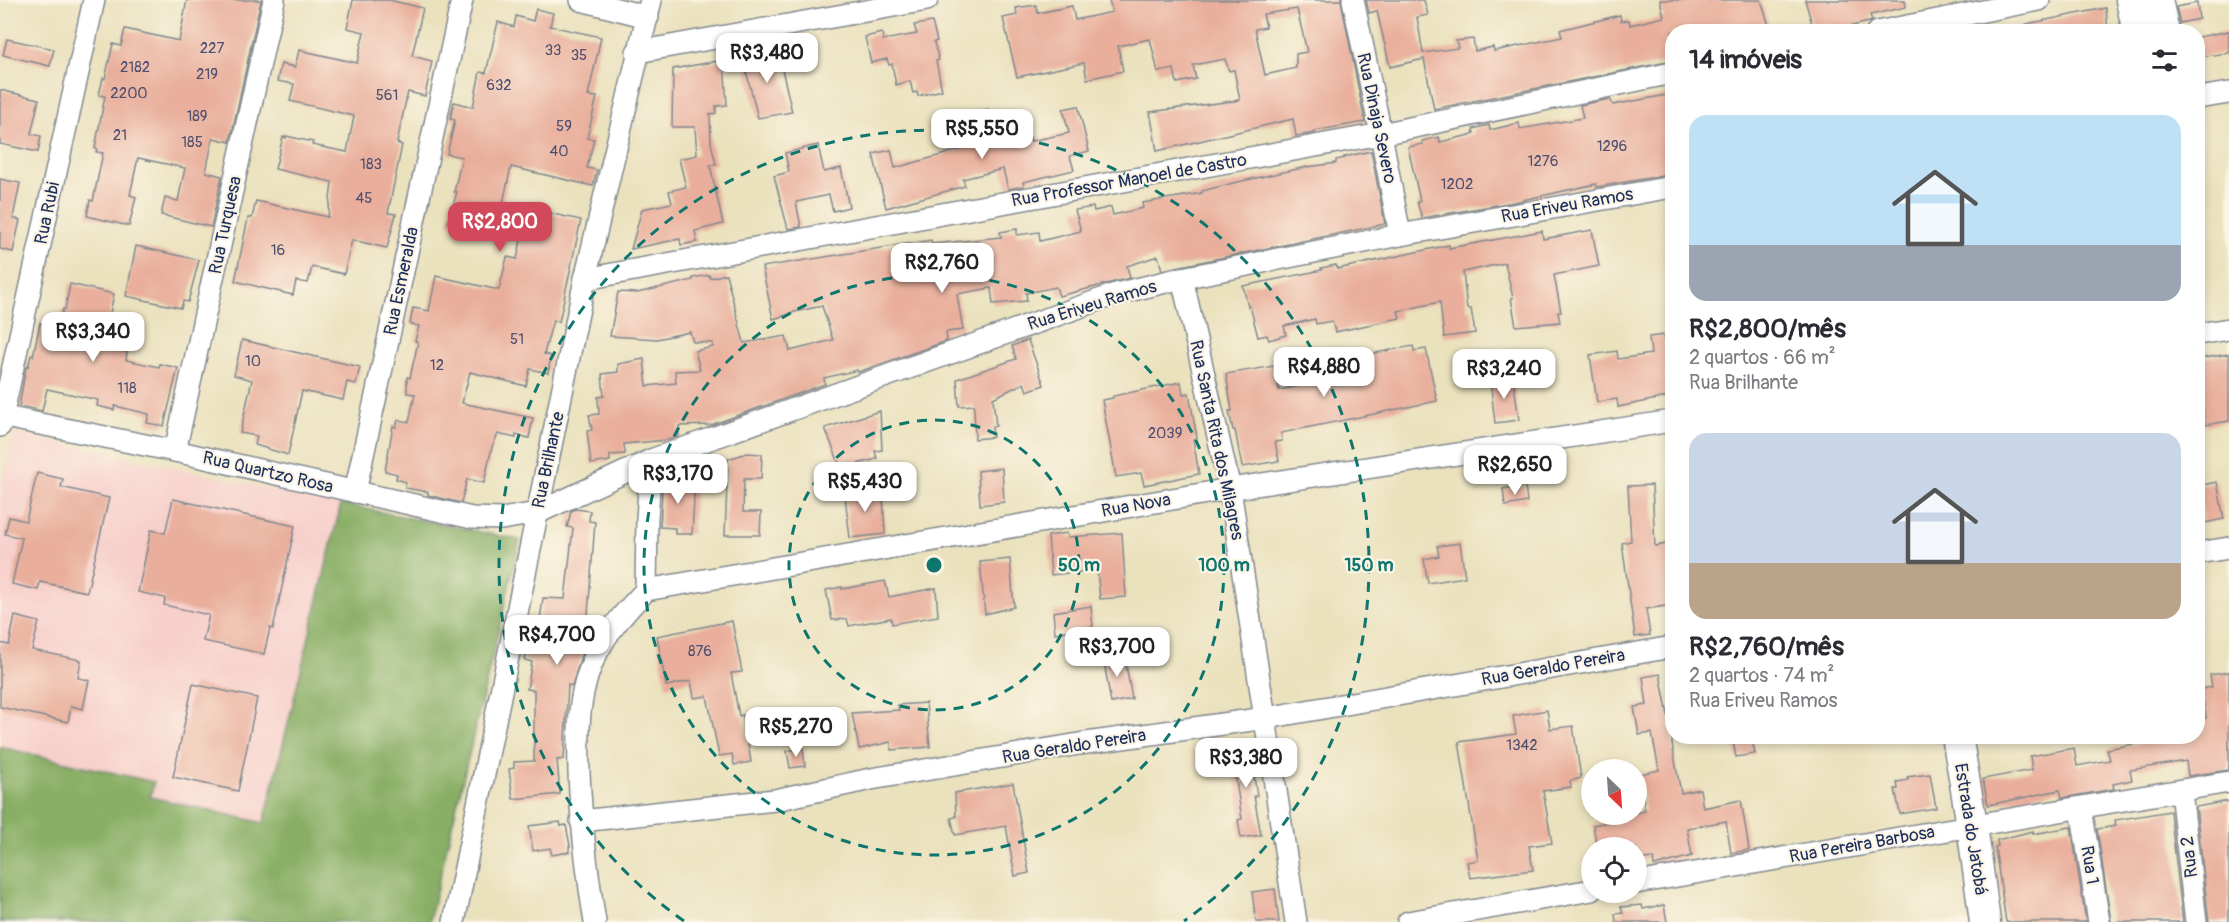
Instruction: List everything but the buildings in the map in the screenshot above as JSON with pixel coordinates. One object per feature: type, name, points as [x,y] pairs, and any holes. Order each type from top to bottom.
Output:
[{"type":"street","name":"Rua Rubi","points":[[1,420],[94,0]]},
{"type":"street","name":"Rua Turquesa","points":[[175,451],[274,0]]},
{"type":"street","name":"Rua Esmeralda","points":[[356,492],[462,0]]},
{"type":"street","points":[[581,0],[650,9]]},
{"type":"street","points":[[637,52],[927,0]]},
{"type":"street","name":"Rua Dinaja Severo","points":[[1353,0],[1400,235]]},
{"type":"street","points":[[1917,24],[2038,0]]},
{"type":"street","points":[[2131,0],[2136,24]]},
{"type":"street","points":[[2157,0],[2162,24]]},
{"type":"street","name":"Rua Brilhante","points":[[454,922],[585,279],[637,52],[650,9]]},
{"type":"street","name":"Rua Professor Manoel de Castro","points":[[585,279],[1381,134],[1665,74]]},
{"type":"street","points":[[2205,97],[2229,93]]},
{"type":"street","name":"Rua Eriveu Ramos","points":[[537,513],[651,460],[1116,294],[1182,278],[1400,235],[1665,188]]},
{"type":"street","name":"Rua Santa Rita dos Milagres","points":[[1182,278],[1230,489],[1296,922]]},
{"type":"street","points":[[2205,333],[2229,329]]},
{"type":"street","name":"Rua Quartzo Rosa","points":[[1,420],[175,451],[472,518],[502,519],[537,513]]},
{"type":"street","name":"Rua Nova","points":[[646,590],[1230,489],[1665,421]]},
{"type":"street","points":[[595,922],[580,821],[578,722],[586,679],[599,648],[616,624],[646,590],[651,460]]},
{"type":"street","points":[[2205,552],[2229,548]]},
{"type":"street","name":"Rua Geraldo Pereira","points":[[580,821],[775,800],[871,779],[1079,744],[1266,718],[1665,648]]},
{"type":"street","name":"Estrada do Jatobá","points":[[1958,744],[1985,922]]},
{"type":"street","name":"Rua Pereira Barbosa","points":[[1647,881],[2229,782]]},
{"type":"street","name":"Rua 2","points":[[2181,791],[2196,922]]},
{"type":"street","name":"Rua 1","points":[[2080,808],[2099,922]]},
{"type":"street","points":[[1408,922],[1581,892]]},
{"type":"shaded area","points":[[13,433],[341,504],[264,823],[150,797],[153,782],[0,747],[0,490]]},
{"type":"green space","points":[[341,504],[520,540],[429,922],[0,922],[0,747],[154,782],[150,797],[264,823]]}]
